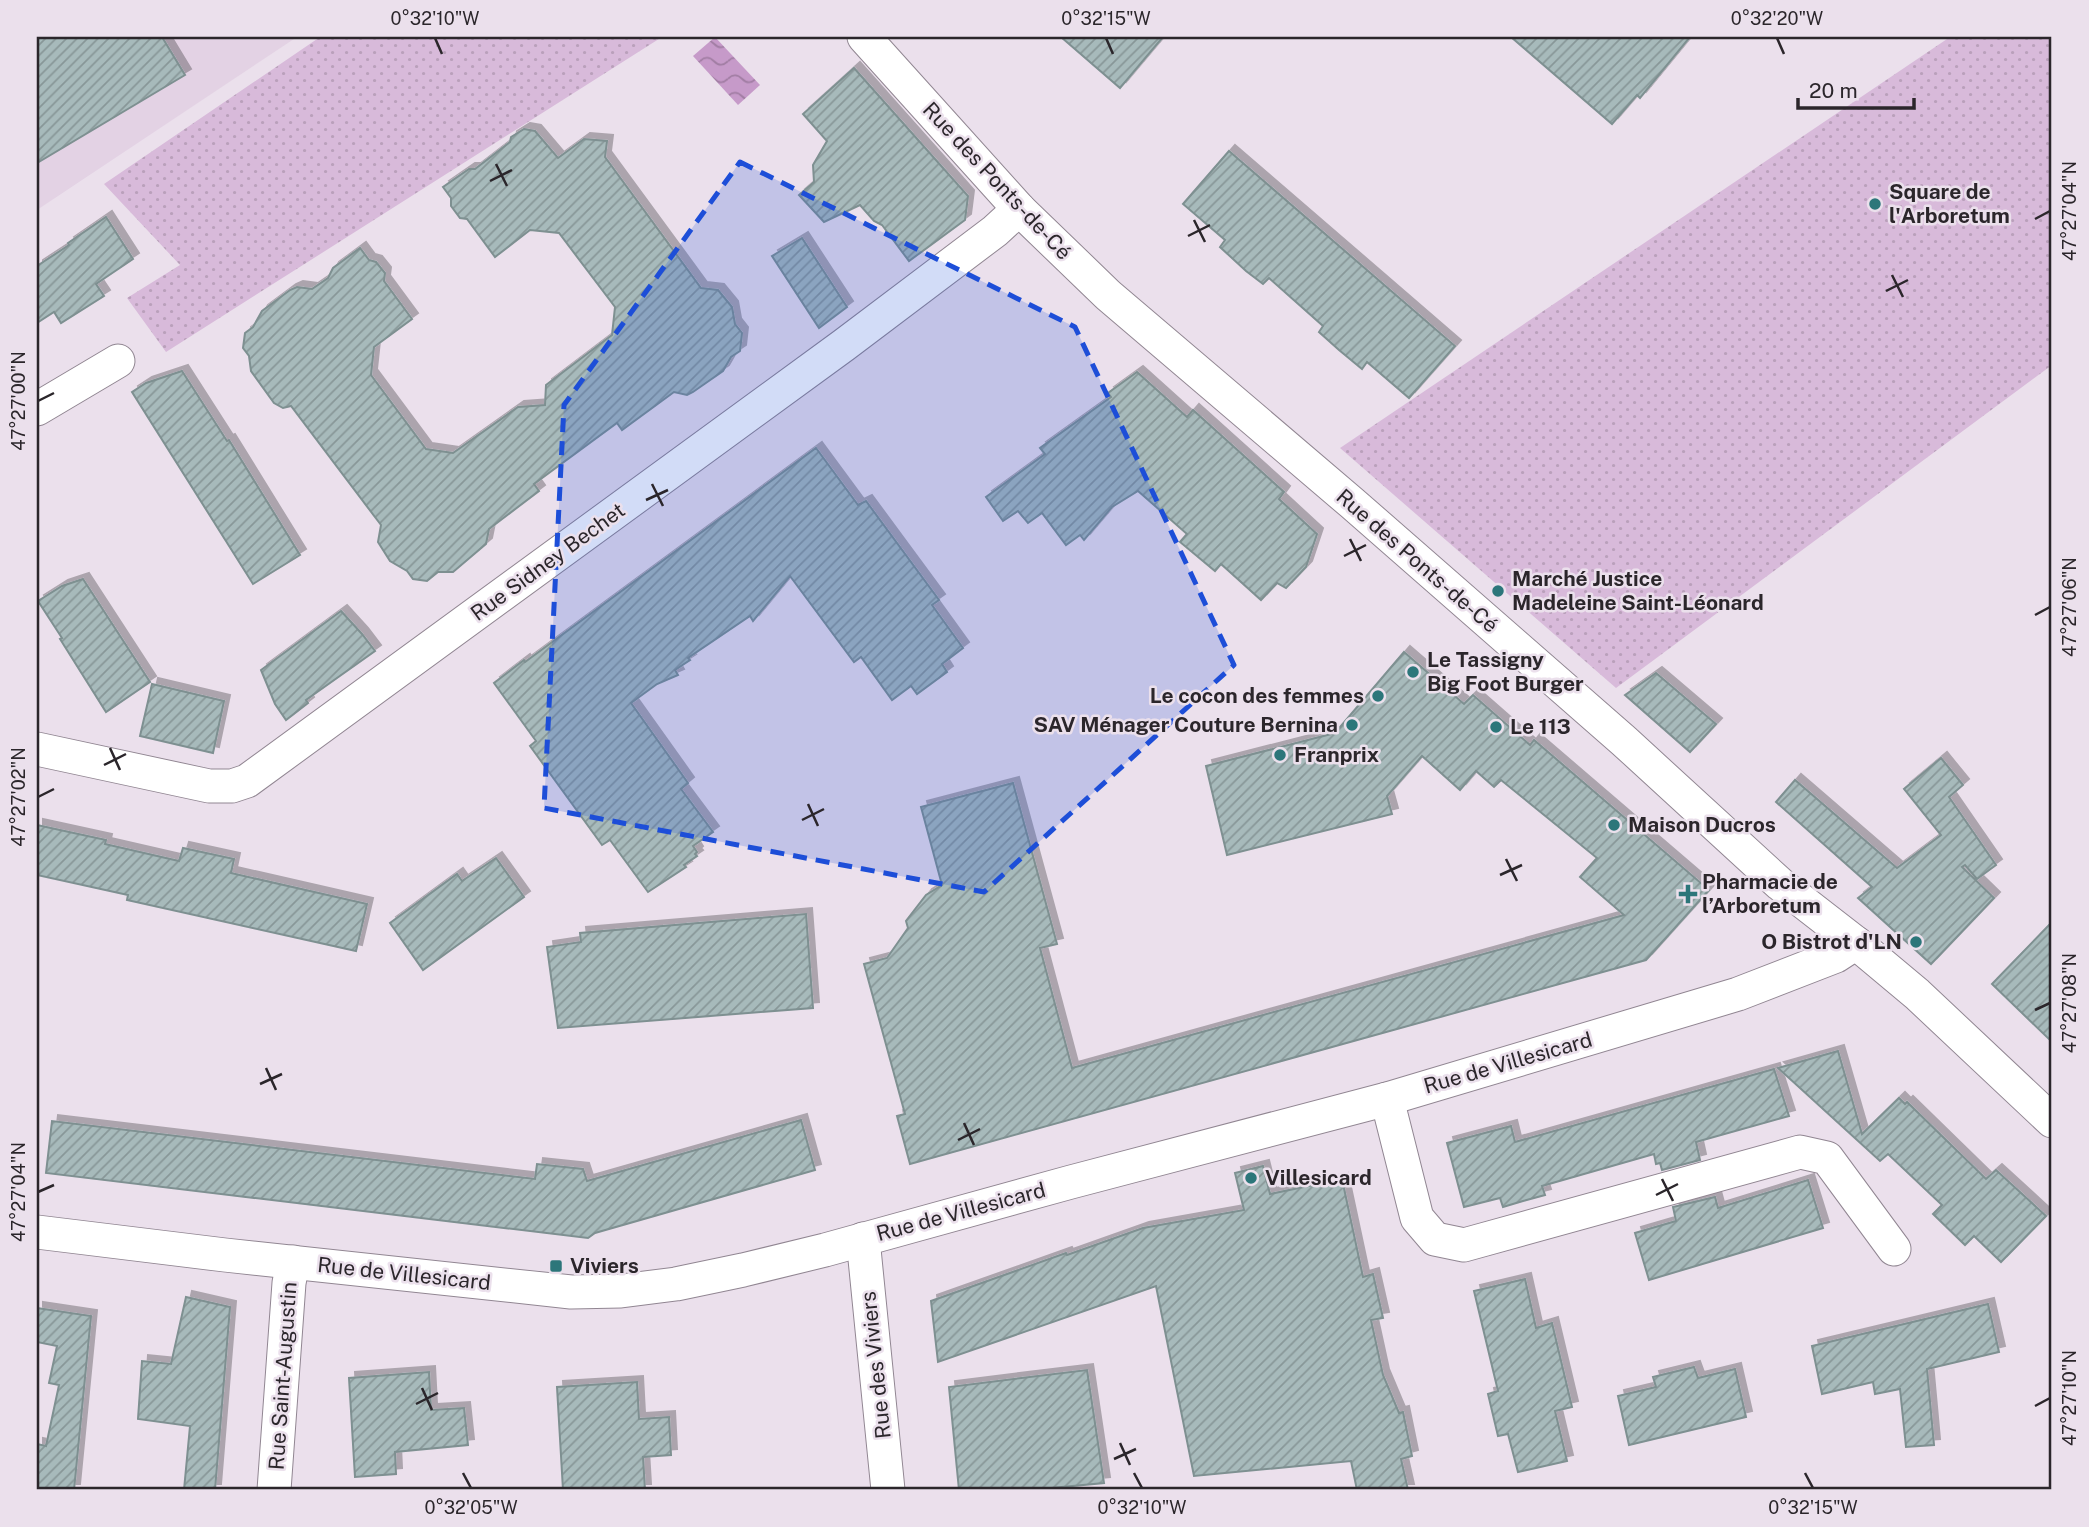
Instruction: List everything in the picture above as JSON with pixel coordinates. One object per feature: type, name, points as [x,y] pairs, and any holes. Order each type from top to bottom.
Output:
[{"type":"street","name":"Rue des Ponts-de-Cé","points":[[864,37],[1019,209],[1108,295],[1352,503],[1624,741],[1780,884],[1856,943],[1935,1010],[2052,1121]]},
{"type":"street","name":"Rue Sidney Bechet","points":[[37,749],[209,786],[232,786],[247,781],[844,345],[995,231],[1019,209]]},
{"type":"street","points":[[37,410],[118,361]]},
{"type":"street","name":"Rue de Villesicard","points":[[37,1232],[571,1292],[621,1291],[676,1284],[863,1239],[1387,1099],[1738,994],[1836,956],[1856,943]]},
{"type":"street","points":[[1387,1099],[1417,1217],[1435,1239],[1464,1245],[1800,1152],[1827,1158],[1894,1249]]},
{"type":"street","name":"Rue des Viviers","points":[[863,1239],[888,1490]]},
{"type":"street","name":"Rue Saint-Augustin","points":[[274,1490],[289,1283],[293,1262]]},
{"type":"highlighted area","points":[[740,162],[1075,327],[1234,665],[984,892],[544,808],[564,405]]},
{"type":"shaded area","points":[[37,37],[297,37],[37,210]]},
{"type":"shaded area","points":[[320,37],[662,37],[166,352],[127,298],[180,265],[104,184]]},
{"type":"shaded area","name":"Square de l'Arboretum","points":[[1950,37],[2052,37],[2052,365],[1616,688],[1340,448]]},
{"type":"water","points":[[715,37],[760,85],[738,105],[693,56]]},
{"type":"building","points":[[37,37],[162,37],[185,75],[37,163]]},
{"type":"building","points":[[1061,37],[1163,37],[1120,88]]},
{"type":"building","points":[[1511,37],[1690,37],[1640,98],[1637,95],[1612,124]]},
{"type":"building","points":[[854,68],[968,196],[965,220],[909,261],[882,225],[874,221],[860,205],[824,222],[799,195],[814,182],[813,165],[827,141],[803,114]]},
{"type":"building","points":[[524,129],[535,131],[558,158],[584,139],[607,141],[605,157],[701,288],[718,290],[732,307],[735,324],[742,333],[740,351],[731,357],[723,371],[693,392],[687,395],[674,392],[622,430],[617,423],[534,484],[539,491],[489,529],[486,544],[453,572],[438,572],[427,581],[413,579],[407,571],[390,561],[378,542],[381,525],[291,406],[283,408],[274,403],[251,371],[249,356],[243,348],[245,333],[253,327],[262,311],[290,290],[297,287],[312,289],[328,278],[333,268],[360,248],[369,260],[376,262],[385,273],[384,281],[412,319],[374,347],[371,375],[426,449],[453,453],[518,407],[545,405],[546,385],[612,335],[615,307],[559,233],[530,230],[495,257],[467,219],[460,218],[451,206],[451,198],[443,187],[469,169],[475,169]]},
{"type":"building","points":[[1229,151],[1455,346],[1409,398],[1367,362],[1362,369],[1339,350],[1319,332],[1323,326],[1269,278],[1263,284],[1246,271],[1220,247],[1225,240],[1183,204]]},
{"type":"building","points":[[106,217],[133,259],[96,284],[104,296],[61,323],[54,312],[37,323],[37,266]]},
{"type":"building","points":[[802,238],[847,307],[819,328],[772,256]]},
{"type":"building","points":[[182,371],[227,441],[229,440],[300,555],[253,584],[132,392],[146,383]]},
{"type":"building","points":[[1137,372],[1187,417],[1193,410],[1233,446],[1284,492],[1279,499],[1317,534],[1306,567],[1286,588],[1277,583],[1261,600],[1221,564],[1215,571],[1180,542],[1187,534],[1138,491],[1112,507],[1084,540],[1080,535],[1066,545],[1042,513],[1028,523],[1018,511],[1003,521],[986,497],[1045,454],[1040,448],[1111,397],[1108,393]]},
{"type":"building","points":[[816,448],[858,505],[866,501],[939,600],[932,605],[963,648],[942,664],[947,672],[917,694],[911,686],[892,700],[861,657],[854,662],[790,576],[753,621],[750,616],[688,658],[690,660],[675,670],[678,675],[657,684],[631,703],[688,783],[681,789],[713,832],[693,846],[697,856],[684,865],[686,867],[648,892],[610,840],[602,845],[530,746],[536,741],[494,683]]},
{"type":"building","points":[[83,579],[150,682],[106,712],[38,601],[62,586]]},
{"type":"building","points":[[341,611],[375,651],[306,700],[308,703],[286,720],[275,704],[261,670]]},
{"type":"building","points":[[1404,652],[1464,704],[1473,695],[1530,745],[1534,740],[1709,890],[1646,960],[910,1164],[897,1116],[905,1114],[864,964],[887,958],[908,928],[906,921],[926,895],[942,885],[921,807],[1013,783],[1057,944],[1040,948],[1072,1068],[1624,915],[1580,877],[1597,858],[1501,780],[1494,787],[1476,771],[1460,790],[1422,756],[1387,796],[1392,814],[1227,855],[1206,766],[1335,733]]},
{"type":"building","points":[[1656,673],[1716,724],[1690,752],[1625,695]]},
{"type":"building","points":[[152,684],[224,701],[213,753],[140,736]]},
{"type":"building","points":[[1941,758],[1963,785],[1949,797],[1996,865],[1977,879],[1965,865],[1962,867],[1994,898],[1931,964],[1858,898],[1872,887],[1776,802],[1795,780],[1897,868],[1941,835],[1904,789]]},
{"type":"building","points":[[37,825],[106,840],[105,844],[179,861],[183,848],[234,859],[231,873],[367,904],[356,951],[127,900],[128,895],[37,875]]},
{"type":"building","points":[[496,858],[524,897],[423,970],[390,923],[457,874],[462,881]]},
{"type":"building","points":[[806,914],[813,1008],[558,1028],[547,947],[581,942],[580,933]]},
{"type":"building","points":[[2052,922],[2052,1042],[1992,984]]},
{"type":"building","points":[[1838,1051],[1862,1134],[1899,1098],[1905,1104],[1907,1102],[1986,1179],[1996,1170],[2046,1216],[2001,1262],[1974,1236],[1965,1245],[1933,1214],[1942,1205],[1888,1154],[1880,1161],[1778,1068]]},
{"type":"building","points":[[1774,1069],[1789,1116],[1696,1142],[1700,1160],[1662,1170],[1660,1163],[1656,1164],[1654,1154],[1542,1186],[1545,1195],[1503,1207],[1500,1198],[1464,1207],[1447,1143],[1511,1126],[1515,1142]]},
{"type":"building","points":[[801,1120],[815,1170],[595,1233],[588,1238],[46,1173],[52,1121],[535,1179],[537,1164],[583,1169],[587,1181]]},
{"type":"building","points":[[1263,1166],[1270,1194],[1342,1179],[1363,1277],[1373,1274],[1383,1318],[1371,1320],[1383,1375],[1399,1413],[1403,1412],[1412,1456],[1401,1459],[1408,1490],[1357,1490],[1351,1461],[1194,1476],[1156,1286],[938,1362],[931,1301],[1143,1228],[1244,1210],[1235,1173]]},
{"type":"building","points":[[1808,1180],[1823,1228],[1649,1280],[1635,1233],[1676,1221],[1673,1207],[1715,1197],[1718,1208]]},
{"type":"building","points":[[1525,1279],[1536,1328],[1552,1323],[1572,1407],[1555,1411],[1567,1461],[1518,1472],[1508,1434],[1498,1436],[1488,1394],[1498,1391],[1474,1291]]},
{"type":"building","points":[[186,1297],[230,1307],[215,1490],[184,1490],[190,1426],[138,1419],[142,1361],[171,1364]]},
{"type":"building","points":[[1988,1304],[1999,1352],[1927,1369],[1934,1445],[1906,1447],[1900,1389],[1875,1394],[1873,1382],[1822,1394],[1812,1346]]},
{"type":"building","points":[[37,1308],[91,1316],[74,1490],[37,1490],[37,1444],[46,1446],[59,1385],[49,1383],[57,1346],[37,1342]]},
{"type":"building","points":[[1694,1367],[1698,1378],[1735,1369],[1746,1417],[1629,1445],[1618,1396],[1656,1387],[1653,1377]]},
{"type":"building","points":[[1087,1370],[1104,1483],[1030,1490],[959,1490],[949,1387]]},
{"type":"building","points":[[429,1372],[431,1410],[464,1408],[468,1445],[395,1452],[396,1474],[355,1477],[349,1378]]},
{"type":"building","points":[[637,1382],[639,1419],[669,1417],[671,1455],[643,1457],[645,1490],[563,1490],[557,1387]]},
{"type":"place","name":"Square de l'Arboretum","points":[[1875,204]]},
{"type":"place","name":"Marché Justice Madeleine Saint-Léonard","points":[[1498,591]]},
{"type":"place","name":"Le Tassigny Big Foot Burger","points":[[1413,672]]},
{"type":"place","name":"Le cocon des femmes","points":[[1378,696]]},
{"type":"place","name":"SAV Ménager Couture Bernina","points":[[1352,725]]},
{"type":"place","name":"Le 113","points":[[1496,727]]},
{"type":"place","name":"Franprix","points":[[1280,755]]},
{"type":"place","name":"Maison Ducros","points":[[1614,825]]},
{"type":"place","name":"Pharmacie de l’Arboretum","points":[[1688,894]]},
{"type":"place","name":"O Bistrot d'LN","points":[[1916,942]]},
{"type":"place","name":"Villesicard","points":[[1251,1178]]},
{"type":"place","name":"Viviers","points":[[556,1266]]}]
